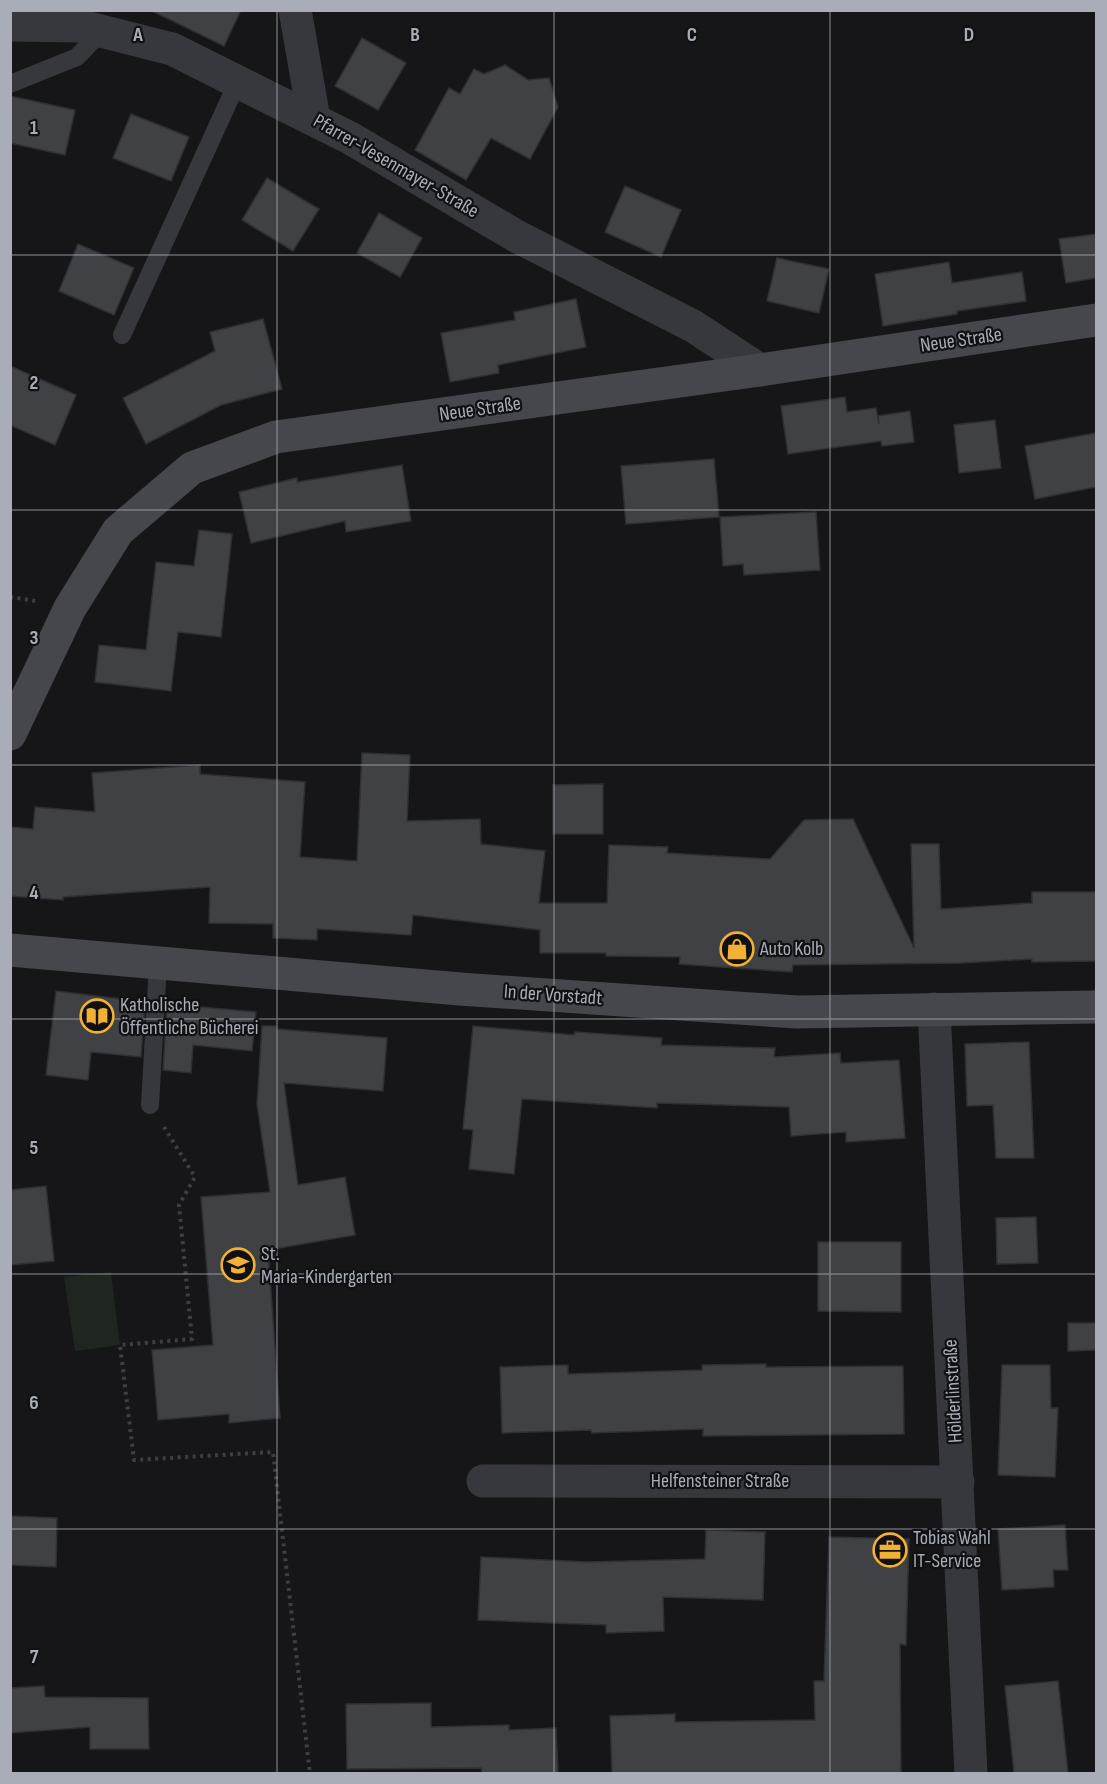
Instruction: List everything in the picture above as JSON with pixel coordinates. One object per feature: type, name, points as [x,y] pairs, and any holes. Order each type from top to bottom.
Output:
[{"type":"street","points":[[296,10],[314,119]]},
{"type":"street","name":"Pfarrer-Vesenmayer-Straße","points":[[10,25],[81,26],[172,50],[350,138],[516,236],[693,326],[760,370]]},
{"type":"street","name":"Neue Straße","points":[[10,734],[70,608],[118,531],[192,468],[276,437],[760,370],[1096,320]]},
{"type":"street","name":"In der Vorstadt","points":[[10,950],[460,989],[797,1012],[1096,1007]]},
{"type":"street","name":"Hölderlinstraße","points":[[934,1010],[971,1773]]},
{"type":"street","name":"Helfensteiner Straße","points":[[483,1481],[958,1482]]},
{"type":"lane","points":[[10,84],[77,57],[102,31]]},
{"type":"lane","points":[[122,335],[238,81]]},
{"type":"lane","points":[[150,1105],[158,964]]},
{"type":"path","points":[[150,1105],[195,1177],[179,1205],[192,1339],[120,1345],[134,1460],[273,1452],[310,1773]]},
{"type":"shaded area","points":[[111,1272],[120,1345],[75,1351],[64,1277]]},
{"type":"building","points":[[150,10],[241,10],[224,46]]},
{"type":"building","points":[[362,38],[406,63],[378,110],[335,86]]},
{"type":"building","points":[[505,65],[528,80],[549,78],[558,107],[530,159],[491,138],[466,180],[415,150],[449,88],[460,94],[474,69],[484,74]]},
{"type":"building","points":[[10,96],[75,110],[65,155],[10,143]]},
{"type":"building","points":[[131,114],[189,137],[171,181],[113,158]]},
{"type":"building","points":[[267,178],[319,209],[293,251],[242,220]]},
{"type":"building","points":[[625,186],[681,210],[661,257],[605,232]]},
{"type":"building","points":[[379,213],[422,238],[400,277],[357,253]]},
{"type":"building","points":[[1096,234],[1096,278],[1066,283],[1059,239]]},
{"type":"building","points":[[78,244],[134,268],[114,315],[59,291]]},
{"type":"building","points":[[777,258],[829,269],[819,313],[767,301]]},
{"type":"building","points":[[949,262],[952,283],[1022,272],[1026,301],[957,311],[957,314],[883,326],[875,274]]},
{"type":"building","points":[[576,299],[586,347],[498,365],[499,373],[450,382],[441,333],[515,320],[514,312]]},
{"type":"building","points":[[263,319],[282,389],[221,405],[146,444],[123,398],[215,351],[210,332]]},
{"type":"building","points":[[10,366],[76,395],[55,445],[10,425]]},
{"type":"building","points":[[845,397],[847,412],[876,408],[879,424],[878,416],[910,411],[914,442],[882,446],[881,441],[788,454],[781,406]]},
{"type":"building","points":[[995,420],[1001,468],[959,473],[954,425]]},
{"type":"building","points":[[1096,433],[1096,487],[1035,499],[1025,446]]},
{"type":"building","points":[[714,459],[719,517],[626,524],[621,466]]},
{"type":"building","points":[[402,465],[411,521],[346,532],[345,521],[251,543],[239,492],[297,478],[297,482]]},
{"type":"building","points":[[816,512],[820,570],[744,575],[743,564],[723,566],[720,517]]},
{"type":"building","points":[[199,530],[232,534],[221,637],[178,632],[171,691],[95,682],[99,645],[146,650],[156,562],[194,566]]},
{"type":"building","points":[[362,753],[410,755],[407,821],[480,819],[481,844],[545,851],[539,903],[607,903],[609,845],[668,847],[667,853],[770,859],[804,820],[853,819],[914,948],[911,844],[939,844],[941,909],[1032,903],[1032,892],[1096,892],[1096,961],[1032,962],[1032,959],[961,963],[793,965],[792,972],[679,964],[680,957],[606,956],[606,953],[540,953],[540,930],[413,915],[411,935],[317,929],[317,940],[273,938],[273,924],[209,923],[210,887],[63,897],[63,900],[10,896],[10,827],[33,829],[35,807],[95,812],[92,773],[200,765],[200,774],[305,782],[300,857],[357,861]]},
{"type":"building","points":[[603,784],[603,834],[553,834],[553,785]]},
{"type":"building","points":[[56,991],[145,1002],[141,1057],[91,1052],[88,1080],[46,1075]]},
{"type":"building","points":[[167,1004],[256,1012],[252,1051],[193,1045],[191,1073],[163,1070]]},
{"type":"building","points":[[262,1026],[387,1038],[383,1091],[284,1083],[298,1185],[345,1177],[355,1235],[268,1250],[280,1418],[229,1423],[229,1414],[158,1420],[152,1350],[213,1345],[201,1197],[270,1192],[257,1104]]},
{"type":"building","points":[[473,1026],[574,1035],[575,1032],[662,1038],[661,1045],[775,1048],[774,1057],[840,1053],[841,1063],[899,1060],[905,1138],[846,1142],[846,1132],[791,1136],[789,1107],[657,1103],[657,1108],[522,1099],[514,1174],[469,1169],[473,1130],[463,1129]]},
{"type":"building","points":[[1029,1042],[1034,1158],[996,1158],[993,1105],[967,1106],[965,1044]]},
{"type":"building","points":[[46,1186],[54,1261],[10,1265],[10,1190]]},
{"type":"building","points":[[1036,1217],[1038,1263],[997,1264],[996,1218]]},
{"type":"building","points":[[818,1242],[901,1242],[901,1312],[818,1311]]},
{"type":"building","points":[[1068,1323],[1096,1323],[1096,1350],[1068,1351]]},
{"type":"building","points":[[766,1364],[766,1367],[903,1366],[904,1434],[703,1436],[703,1429],[502,1433],[500,1367],[568,1365],[568,1374],[702,1370],[702,1365]]},
{"type":"building","points":[[1002,1365],[1050,1365],[1051,1408],[1058,1408],[1055,1477],[998,1475]]},
{"type":"building","points":[[10,1516],[57,1518],[56,1567],[10,1565]]},
{"type":"building","points":[[1065,1525],[1068,1570],[1053,1570],[1054,1587],[1002,1590],[998,1529]]},
{"type":"building","points":[[706,1530],[765,1532],[763,1600],[663,1597],[664,1631],[606,1633],[606,1625],[478,1620],[481,1557],[588,1562],[705,1559]]},
{"type":"building","points":[[829,1537],[909,1539],[906,1645],[900,1644],[901,1773],[612,1773],[610,1716],[675,1714],[675,1722],[815,1720],[814,1681],[824,1681]]},
{"type":"building","points":[[1058,1681],[1068,1773],[1014,1773],[1005,1686]]},
{"type":"building","points":[[44,1686],[45,1697],[148,1698],[149,1749],[90,1749],[90,1727],[10,1733],[10,1688]]},
{"type":"building","points":[[431,1703],[431,1727],[509,1725],[509,1730],[556,1728],[558,1773],[482,1773],[481,1768],[347,1769],[346,1704]]},
{"type":"place","name":"Auto Kolb","points":[[737,949]]},
{"type":"place","name":"Katholische Öffentliche Bücherei","points":[[97,1016]]},
{"type":"place","name":"St. Maria-Kindergarten","points":[[238,1265]]},
{"type":"place","name":"Tobias Wahl IT-Service","points":[[890,1550]]}]
